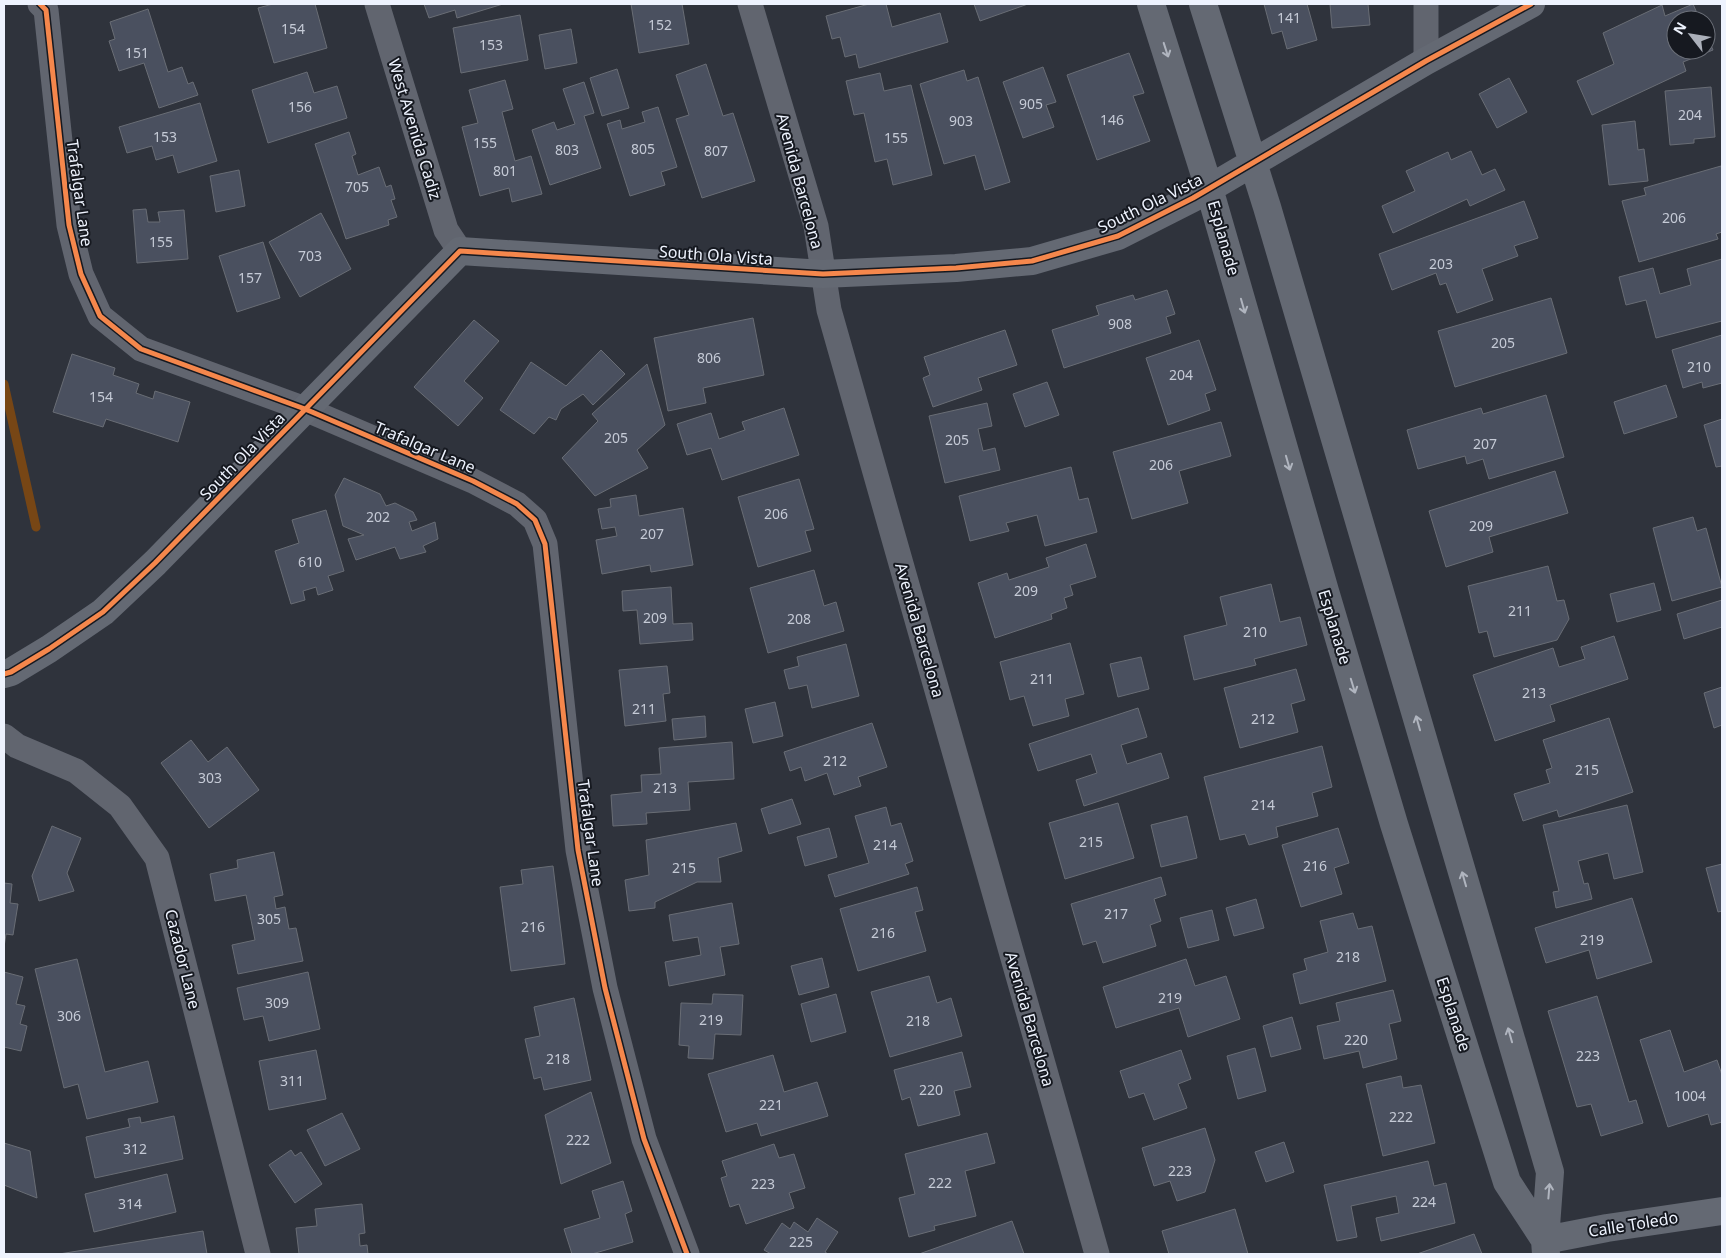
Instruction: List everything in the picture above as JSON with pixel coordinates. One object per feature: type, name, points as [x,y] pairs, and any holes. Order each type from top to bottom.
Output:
[{"type":"street","name":"Trafalgar Lane","points":[[40,4],[46,10],[68,225],[81,274],[100,316],[141,349],[305,409],[473,481],[517,504],[535,520],[545,544],[578,850],[606,988],[644,1139],[687,1254]]},
{"type":"street","name":"West Avenida Cadiz","points":[[377,4],[446,230],[460,251]]},
{"type":"street","name":"Avenida Barcelona","points":[[750,4],[816,226],[831,320],[1097,1254]]},
{"type":"street","name":"Esplanade","points":[[1151,4],[1209,188],[1324,591],[1394,824],[1507,1182],[1545,1247]]},
{"type":"street","points":[[1202,4],[1253,163],[1550,1172],[1545,1247]]},
{"type":"street","points":[[1426,4],[1426,61]]},
{"type":"street","name":"South Ola Vista","points":[[4,674],[48,649],[103,612],[155,563],[460,251],[823,274],[956,268],[1032,261],[1118,236],[1209,188],[1426,61],[1531,4]]},
{"type":"street","name":"Cazador Lane","points":[[4,736],[17,746],[76,771],[120,806],[157,858],[258,1254]]},
{"type":"street","name":"Calle Toledo","points":[[1545,1247],[1607,1228],[1722,1211]]},
{"type":"building","points":[[273,4],[315,4],[327,48],[274,63],[258,8]]},
{"type":"building","points":[[424,4],[503,4],[457,18],[455,10],[429,18]]},
{"type":"building","points":[[631,4],[682,4],[689,44],[639,53]]},
{"type":"building","points":[[869,4],[886,4],[892,27],[940,13],[948,42],[859,68],[856,54],[845,57],[840,37],[832,39],[826,16]]},
{"type":"building","points":[[974,4],[1028,4],[980,21]]},
{"type":"building","points":[[1264,4],[1307,4],[1317,40],[1287,49],[1282,31],[1272,34]]},
{"type":"building","points":[[1330,4],[1368,4],[1370,25],[1332,28]]},
{"type":"building","points":[[1693,4],[1696,10],[1679,10]]},
{"type":"building","points":[[1662,5],[1665,16],[1666,60],[1688,60],[1683,62],[1686,71],[1592,115],[1577,81],[1614,64],[1603,33]]},
{"type":"building","points":[[148,9],[168,72],[182,67],[188,84],[193,82],[198,95],[159,108],[144,63],[119,71],[109,41],[115,39],[110,22]]},
{"type":"building","points":[[520,15],[528,60],[461,73],[453,28]]},
{"type":"building","points":[[571,29],[577,63],[545,69],[539,35]]},
{"type":"building","points":[[1129,53],[1144,93],[1133,96],[1150,141],[1097,160],[1067,75]]},
{"type":"building","points":[[706,64],[723,116],[733,113],[755,181],[702,198],[676,119],[689,115],[676,75]]},
{"type":"building","points":[[1043,67],[1056,102],[1046,105],[1054,127],[1023,138],[1003,82]]},
{"type":"building","points":[[617,69],[629,108],[602,116],[590,78]]},
{"type":"building","points":[[964,70],[967,81],[978,77],[1010,182],[985,190],[975,155],[944,164],[920,84]]},
{"type":"building","points":[[307,72],[314,93],[337,86],[347,118],[268,143],[252,90]]},
{"type":"building","points":[[880,73],[884,91],[911,85],[932,175],[893,185],[887,159],[875,162],[864,113],[854,115],[846,81]]},
{"type":"building","points":[[1509,78],[1527,112],[1497,128],[1479,94]]},
{"type":"building","points":[[505,80],[513,109],[502,112],[515,161],[531,156],[542,194],[512,202],[509,188],[480,196],[462,127],[478,123],[469,90]]},
{"type":"building","points":[[584,82],[594,113],[584,116],[601,168],[550,185],[532,130],[554,122],[557,130],[575,124],[563,89]]},
{"type":"building","points":[[1711,87],[1715,137],[1694,139],[1694,143],[1670,145],[1665,91]]},
{"type":"building","points":[[200,103],[217,161],[178,173],[173,155],[156,160],[152,146],[127,153],[119,127]]},
{"type":"building","points":[[658,107],[677,167],[661,172],[665,185],[630,196],[607,124],[620,120],[622,129],[645,122],[642,112]]},
{"type":"building","points":[[1635,121],[1638,150],[1644,149],[1648,181],[1609,185],[1602,125]]},
{"type":"building","points":[[349,132],[356,154],[352,156],[358,175],[379,167],[386,187],[391,185],[395,199],[391,200],[397,217],[388,220],[389,225],[346,239],[315,144]]},
{"type":"building","points":[[1471,151],[1482,175],[1495,169],[1505,190],[1470,206],[1467,199],[1393,233],[1382,206],[1415,191],[1406,171],[1448,152],[1451,160]]},
{"type":"building","points":[[1721,166],[1722,232],[1716,234],[1718,239],[1639,262],[1622,201],[1646,195],[1644,188]]},
{"type":"building","points":[[239,170],[245,206],[216,212],[210,176]]},
{"type":"building","points":[[1524,201],[1538,238],[1514,246],[1518,256],[1482,269],[1493,300],[1457,313],[1446,283],[1440,285],[1436,273],[1392,290],[1379,254]]},
{"type":"building","points":[[146,209],[148,222],[160,222],[158,212],[184,210],[188,259],[137,263],[133,210]]},
{"type":"building","points":[[321,213],[351,269],[300,297],[269,242]]},
{"type":"building","points":[[263,242],[280,298],[237,312],[219,256]]},
{"type":"building","points":[[1722,259],[1722,321],[1656,338],[1646,300],[1626,305],[1619,277],[1653,268],[1660,294],[1691,285],[1687,269]]},
{"type":"building","points":[[1167,290],[1175,314],[1166,317],[1171,333],[1064,368],[1052,330],[1099,315],[1096,306],[1133,295],[1135,300]]},
{"type":"building","points":[[1551,298],[1567,353],[1455,387],[1438,331]]},
{"type":"building","points":[[753,318],[764,375],[703,388],[706,403],[668,411],[654,338]]},
{"type":"building","points":[[474,320],[499,341],[464,381],[483,398],[458,426],[414,387]]},
{"type":"building","points":[[1005,330],[1017,365],[978,378],[982,390],[933,407],[923,378],[930,375],[924,357]]},
{"type":"building","points":[[1722,335],[1722,383],[1703,388],[1702,382],[1683,388],[1672,350]]},
{"type":"building","points":[[1199,340],[1216,390],[1205,394],[1210,410],[1168,425],[1146,358]]},
{"type":"building","points":[[601,350],[625,374],[593,405],[583,394],[561,409],[556,420],[549,417],[534,434],[500,410],[531,362],[566,386]]},
{"type":"building","points":[[72,354],[115,368],[113,375],[139,384],[136,393],[153,399],[155,391],[190,402],[178,442],[106,419],[103,427],[53,412]]},
{"type":"building","points":[[647,364],[665,425],[637,450],[648,468],[595,496],[562,458],[598,421],[592,414]]},
{"type":"building","points":[[1047,382],[1059,415],[1025,427],[1013,394]]},
{"type":"building","points":[[1666,385],[1677,417],[1624,434],[1614,402]]},
{"type":"building","points":[[1546,395],[1564,457],[1489,479],[1483,459],[1467,464],[1465,456],[1418,469],[1407,430],[1481,408],[1483,414]]},
{"type":"building","points":[[987,403],[992,426],[978,429],[983,451],[995,448],[1000,470],[945,483],[929,416]]},
{"type":"building","points":[[784,408],[799,455],[722,480],[711,448],[687,455],[677,424],[711,413],[719,439],[745,430],[742,422]]},
{"type":"building","points":[[1722,419],[1722,466],[1716,467],[1704,425]]},
{"type":"building","points":[[1221,422],[1231,456],[1179,471],[1188,503],[1132,519],[1113,452]]},
{"type":"building","points":[[1071,467],[1079,500],[1088,498],[1097,532],[1045,546],[1037,515],[1006,523],[1009,531],[970,541],[959,496]]},
{"type":"building","points":[[1555,471],[1568,513],[1489,537],[1493,552],[1446,567],[1429,511]]},
{"type":"building","points":[[344,478],[380,494],[386,506],[395,503],[413,512],[417,520],[409,522],[412,531],[435,522],[438,539],[423,546],[426,552],[400,559],[395,547],[356,560],[348,539],[364,535],[343,526],[335,495]]},
{"type":"building","points":[[799,479],[814,529],[805,531],[811,551],[758,567],[738,497]]},
{"type":"building","points":[[636,495],[639,516],[683,508],[693,565],[651,572],[650,565],[602,574],[596,540],[617,536],[615,527],[602,529],[598,509],[611,507],[610,499]]},
{"type":"building","points":[[326,510],[344,571],[328,576],[333,590],[318,595],[316,587],[303,591],[305,600],[291,604],[275,551],[299,543],[292,520]]},
{"type":"building","points":[[1693,517],[1697,531],[1706,528],[1722,587],[1672,601],[1653,528]]},
{"type":"building","points":[[1086,544],[1096,577],[1070,585],[1073,595],[1064,598],[1067,608],[1051,614],[1052,619],[995,638],[978,583],[1007,573],[1009,580],[1049,567],[1046,558]]},
{"type":"building","points":[[1548,566],[1557,601],[1564,600],[1569,619],[1557,640],[1494,657],[1487,631],[1479,633],[1468,586]]},
{"type":"building","points":[[814,570],[824,606],[836,602],[844,631],[768,653],[750,588]]},
{"type":"building","points":[[1654,583],[1661,610],[1617,622],[1610,594]]},
{"type":"building","points":[[1271,584],[1280,622],[1300,617],[1307,645],[1254,659],[1256,665],[1194,680],[1184,636],[1227,625],[1220,597]]},
{"type":"building","points":[[671,587],[673,624],[692,623],[693,640],[640,644],[637,610],[623,611],[622,591]]},
{"type":"building","points":[[1722,600],[1722,627],[1684,639],[1677,614]]},
{"type":"building","points":[[1614,636],[1628,679],[1550,705],[1555,721],[1495,741],[1473,675],[1553,648],[1559,667],[1585,659],[1581,647]]},
{"type":"building","points":[[1070,643],[1084,694],[1065,699],[1069,716],[1033,726],[1024,696],[1010,700],[1000,662]]},
{"type":"building","points":[[846,644],[859,696],[812,708],[807,685],[789,689],[784,670],[799,666],[797,657]]},
{"type":"building","points":[[1141,657],[1149,689],[1118,697],[1110,664]]},
{"type":"building","points":[[667,666],[670,693],[663,694],[666,721],[625,726],[619,670]]},
{"type":"building","points":[[1296,669],[1305,700],[1291,704],[1298,732],[1240,748],[1224,688]]},
{"type":"building","points":[[1722,687],[1722,725],[1714,728],[1704,693]]},
{"type":"building","points":[[775,702],[783,736],[753,743],[745,709]]},
{"type":"building","points":[[1138,708],[1147,737],[1121,745],[1127,764],[1161,753],[1169,778],[1084,806],[1076,780],[1097,773],[1091,754],[1038,771],[1029,744]]},
{"type":"building","points":[[705,716],[706,737],[674,740],[672,719]]},
{"type":"building","points":[[1609,718],[1633,792],[1559,817],[1557,810],[1523,821],[1514,794],[1550,783],[1546,770],[1552,768],[1543,740]]},
{"type":"building","points":[[872,723],[887,767],[858,777],[861,786],[834,795],[827,773],[805,781],[801,767],[790,771],[784,752]]},
{"type":"building","points":[[191,740],[208,762],[227,747],[259,790],[209,828],[161,763]]},
{"type":"building","points":[[732,742],[734,779],[688,782],[690,810],[646,813],[647,824],[613,826],[611,795],[642,792],[641,775],[661,774],[659,748]]},
{"type":"building","points":[[1322,746],[1332,787],[1312,793],[1318,816],[1276,827],[1278,837],[1249,845],[1245,834],[1220,840],[1204,777]]},
{"type":"building","points":[[792,799],[801,824],[769,834],[761,809]]},
{"type":"building","points":[[1118,803],[1134,858],[1065,879],[1049,823]]},
{"type":"building","points":[[1627,805],[1643,872],[1614,879],[1608,853],[1578,861],[1584,884],[1588,883],[1592,899],[1556,908],[1553,892],[1559,891],[1543,825]]},
{"type":"building","points":[[886,807],[891,826],[901,823],[913,861],[905,864],[909,874],[835,897],[828,875],[869,863],[855,816]]},
{"type":"building","points":[[1187,816],[1197,858],[1161,867],[1151,825]]},
{"type":"building","points":[[736,823],[742,851],[718,858],[721,882],[697,882],[655,902],[655,908],[629,911],[625,880],[649,875],[646,840]]},
{"type":"building","points":[[52,826],[81,838],[67,873],[74,891],[39,901],[32,876]]},
{"type":"building","points":[[829,828],[837,857],[805,866],[797,837]]},
{"type":"building","points":[[1338,828],[1349,863],[1334,868],[1342,894],[1301,907],[1282,845]]},
{"type":"building","points":[[274,852],[283,895],[274,897],[276,909],[285,907],[289,929],[296,928],[303,961],[238,974],[232,945],[255,940],[246,895],[215,901],[210,874],[238,868],[237,860]]},
{"type":"building","points":[[1722,864],[1722,911],[1718,912],[1706,868]]},
{"type":"building","points":[[553,866],[565,964],[511,971],[500,887],[523,884],[521,870]]},
{"type":"building","points":[[1161,877],[1166,895],[1154,899],[1161,921],[1150,925],[1156,946],[1103,963],[1096,941],[1083,945],[1071,904]]},
{"type":"building","points":[[4,883],[12,884],[10,903],[18,904],[13,935],[6,934],[4,947]]},
{"type":"building","points":[[917,887],[923,910],[915,912],[926,951],[858,971],[840,909]]},
{"type":"building","points":[[1632,898],[1652,962],[1597,979],[1589,950],[1546,963],[1535,928]]},
{"type":"building","points":[[1256,899],[1264,928],[1234,936],[1226,908]]},
{"type":"building","points":[[732,903],[739,944],[720,947],[725,975],[669,986],[665,962],[701,955],[698,937],[673,941],[669,915]]},
{"type":"building","points":[[1212,910],[1219,940],[1188,948],[1180,918]]},
{"type":"building","points":[[1353,913],[1358,929],[1372,926],[1386,981],[1300,1004],[1293,974],[1307,970],[1304,959],[1328,952],[1320,921]]},
{"type":"building","points":[[822,958],[829,987],[799,995],[791,966]]},
{"type":"building","points":[[77,959],[105,1072],[148,1061],[158,1102],[87,1119],[78,1084],[64,1088],[35,969]]},
{"type":"building","points":[[1186,959],[1195,986],[1226,976],[1240,1019],[1188,1037],[1179,1008],[1116,1028],[1103,987]]},
{"type":"building","points":[[4,972],[23,977],[16,1004],[25,1006],[20,1024],[27,1026],[21,1051],[4,1047]]},
{"type":"building","points":[[308,972],[320,1029],[269,1041],[263,1016],[244,1020],[237,988]]},
{"type":"building","points":[[929,976],[937,1003],[951,998],[962,1036],[890,1057],[871,992]]},
{"type":"building","points":[[1393,990],[1401,1021],[1389,1024],[1397,1059],[1363,1068],[1359,1051],[1324,1059],[1317,1026],[1340,1021],[1336,1003]]},
{"type":"building","points":[[713,994],[743,995],[741,1035],[715,1034],[713,1059],[688,1058],[689,1046],[679,1045],[681,1003],[712,1004]]},
{"type":"building","points":[[836,994],[846,1032],[811,1042],[801,1004]]},
{"type":"building","points":[[1597,996],[1629,1102],[1636,1100],[1643,1123],[1601,1136],[1591,1104],[1577,1107],[1548,1011]]},
{"type":"building","points":[[574,998],[591,1080],[544,1090],[541,1077],[534,1079],[525,1039],[540,1036],[534,1007]]},
{"type":"building","points":[[1292,1017],[1301,1049],[1271,1057],[1263,1026]]},
{"type":"building","points":[[1670,1030],[1684,1072],[1717,1060],[1722,1075],[1722,1122],[1711,1125],[1708,1114],[1668,1127],[1640,1040]]},
{"type":"building","points":[[1255,1048],[1266,1091],[1238,1099],[1227,1056]]},
{"type":"building","points":[[316,1050],[326,1099],[269,1110],[259,1061]]},
{"type":"building","points":[[1181,1050],[1191,1079],[1178,1084],[1187,1108],[1154,1120],[1144,1093],[1129,1098],[1120,1071]]},
{"type":"building","points":[[962,1052],[971,1087],[954,1091],[960,1115],[918,1126],[910,1097],[902,1100],[894,1070]]},
{"type":"building","points":[[773,1055],[784,1092],[817,1082],[828,1116],[761,1136],[757,1123],[726,1132],[708,1074]]},
{"type":"building","points":[[1401,1076],[1403,1088],[1421,1085],[1435,1143],[1383,1156],[1366,1084]]},
{"type":"building","points":[[591,1092],[611,1163],[561,1184],[545,1115]]},
{"type":"building","points":[[342,1113],[360,1149],[325,1166],[307,1130]]},
{"type":"building","points":[[174,1116],[183,1159],[95,1178],[86,1137],[130,1127],[128,1119],[140,1117],[141,1123]]},
{"type":"building","points":[[1205,1128],[1215,1160],[1205,1192],[1177,1201],[1170,1181],[1154,1186],[1142,1148]]},
{"type":"building","points":[[987,1133],[995,1163],[965,1171],[976,1216],[934,1226],[935,1230],[909,1237],[899,1198],[915,1194],[905,1154]]},
{"type":"building","points":[[1284,1142],[1294,1172],[1266,1182],[1255,1152]]},
{"type":"building","points":[[4,1143],[30,1151],[37,1198],[4,1185]]},
{"type":"building","points":[[774,1144],[779,1158],[794,1154],[805,1188],[789,1193],[794,1208],[746,1224],[739,1204],[730,1207],[721,1178],[727,1176],[722,1161]]},
{"type":"building","points":[[291,1150],[295,1156],[301,1152],[322,1184],[295,1203],[269,1165]]},
{"type":"building","points":[[1428,1161],[1434,1186],[1446,1183],[1455,1223],[1381,1241],[1376,1218],[1399,1213],[1396,1196],[1351,1206],[1357,1237],[1337,1241],[1324,1185]]},
{"type":"building","points":[[167,1174],[176,1212],[94,1232],[85,1194]]},
{"type":"building","points":[[623,1181],[632,1211],[625,1214],[633,1242],[592,1254],[572,1254],[564,1229],[600,1218],[592,1191]]},
{"type":"building","points":[[362,1204],[365,1233],[359,1234],[360,1246],[367,1245],[368,1254],[299,1254],[296,1228],[317,1226],[315,1209]]},
{"type":"building","points":[[1235,1209],[1248,1254],[1169,1254],[1162,1231]]},
{"type":"building","points":[[817,1218],[838,1232],[825,1252],[828,1254],[771,1254],[764,1250],[782,1223],[790,1229],[794,1222],[808,1232]]},
{"type":"building","points":[[1012,1221],[1024,1254],[919,1254]]},
{"type":"building","points":[[203,1231],[207,1254],[59,1254]]},
{"type":"building","points":[[1474,1234],[1482,1254],[1417,1254]]},
{"type":"waterway","points":[[4,384],[36,527]]},
{"type":"cycle path","points":[[40,4],[46,10],[69,225],[81,274],[100,316],[141,349],[305,409],[473,481],[517,504],[535,520],[545,544],[578,850],[605,988],[644,1139],[687,1254]]},
{"type":"cycle path","points":[[4,674],[11,672],[49,649],[103,612],[155,563],[460,251],[823,274],[956,268],[1032,261],[1118,236],[1193,198],[1426,61],[1531,4]]}]
